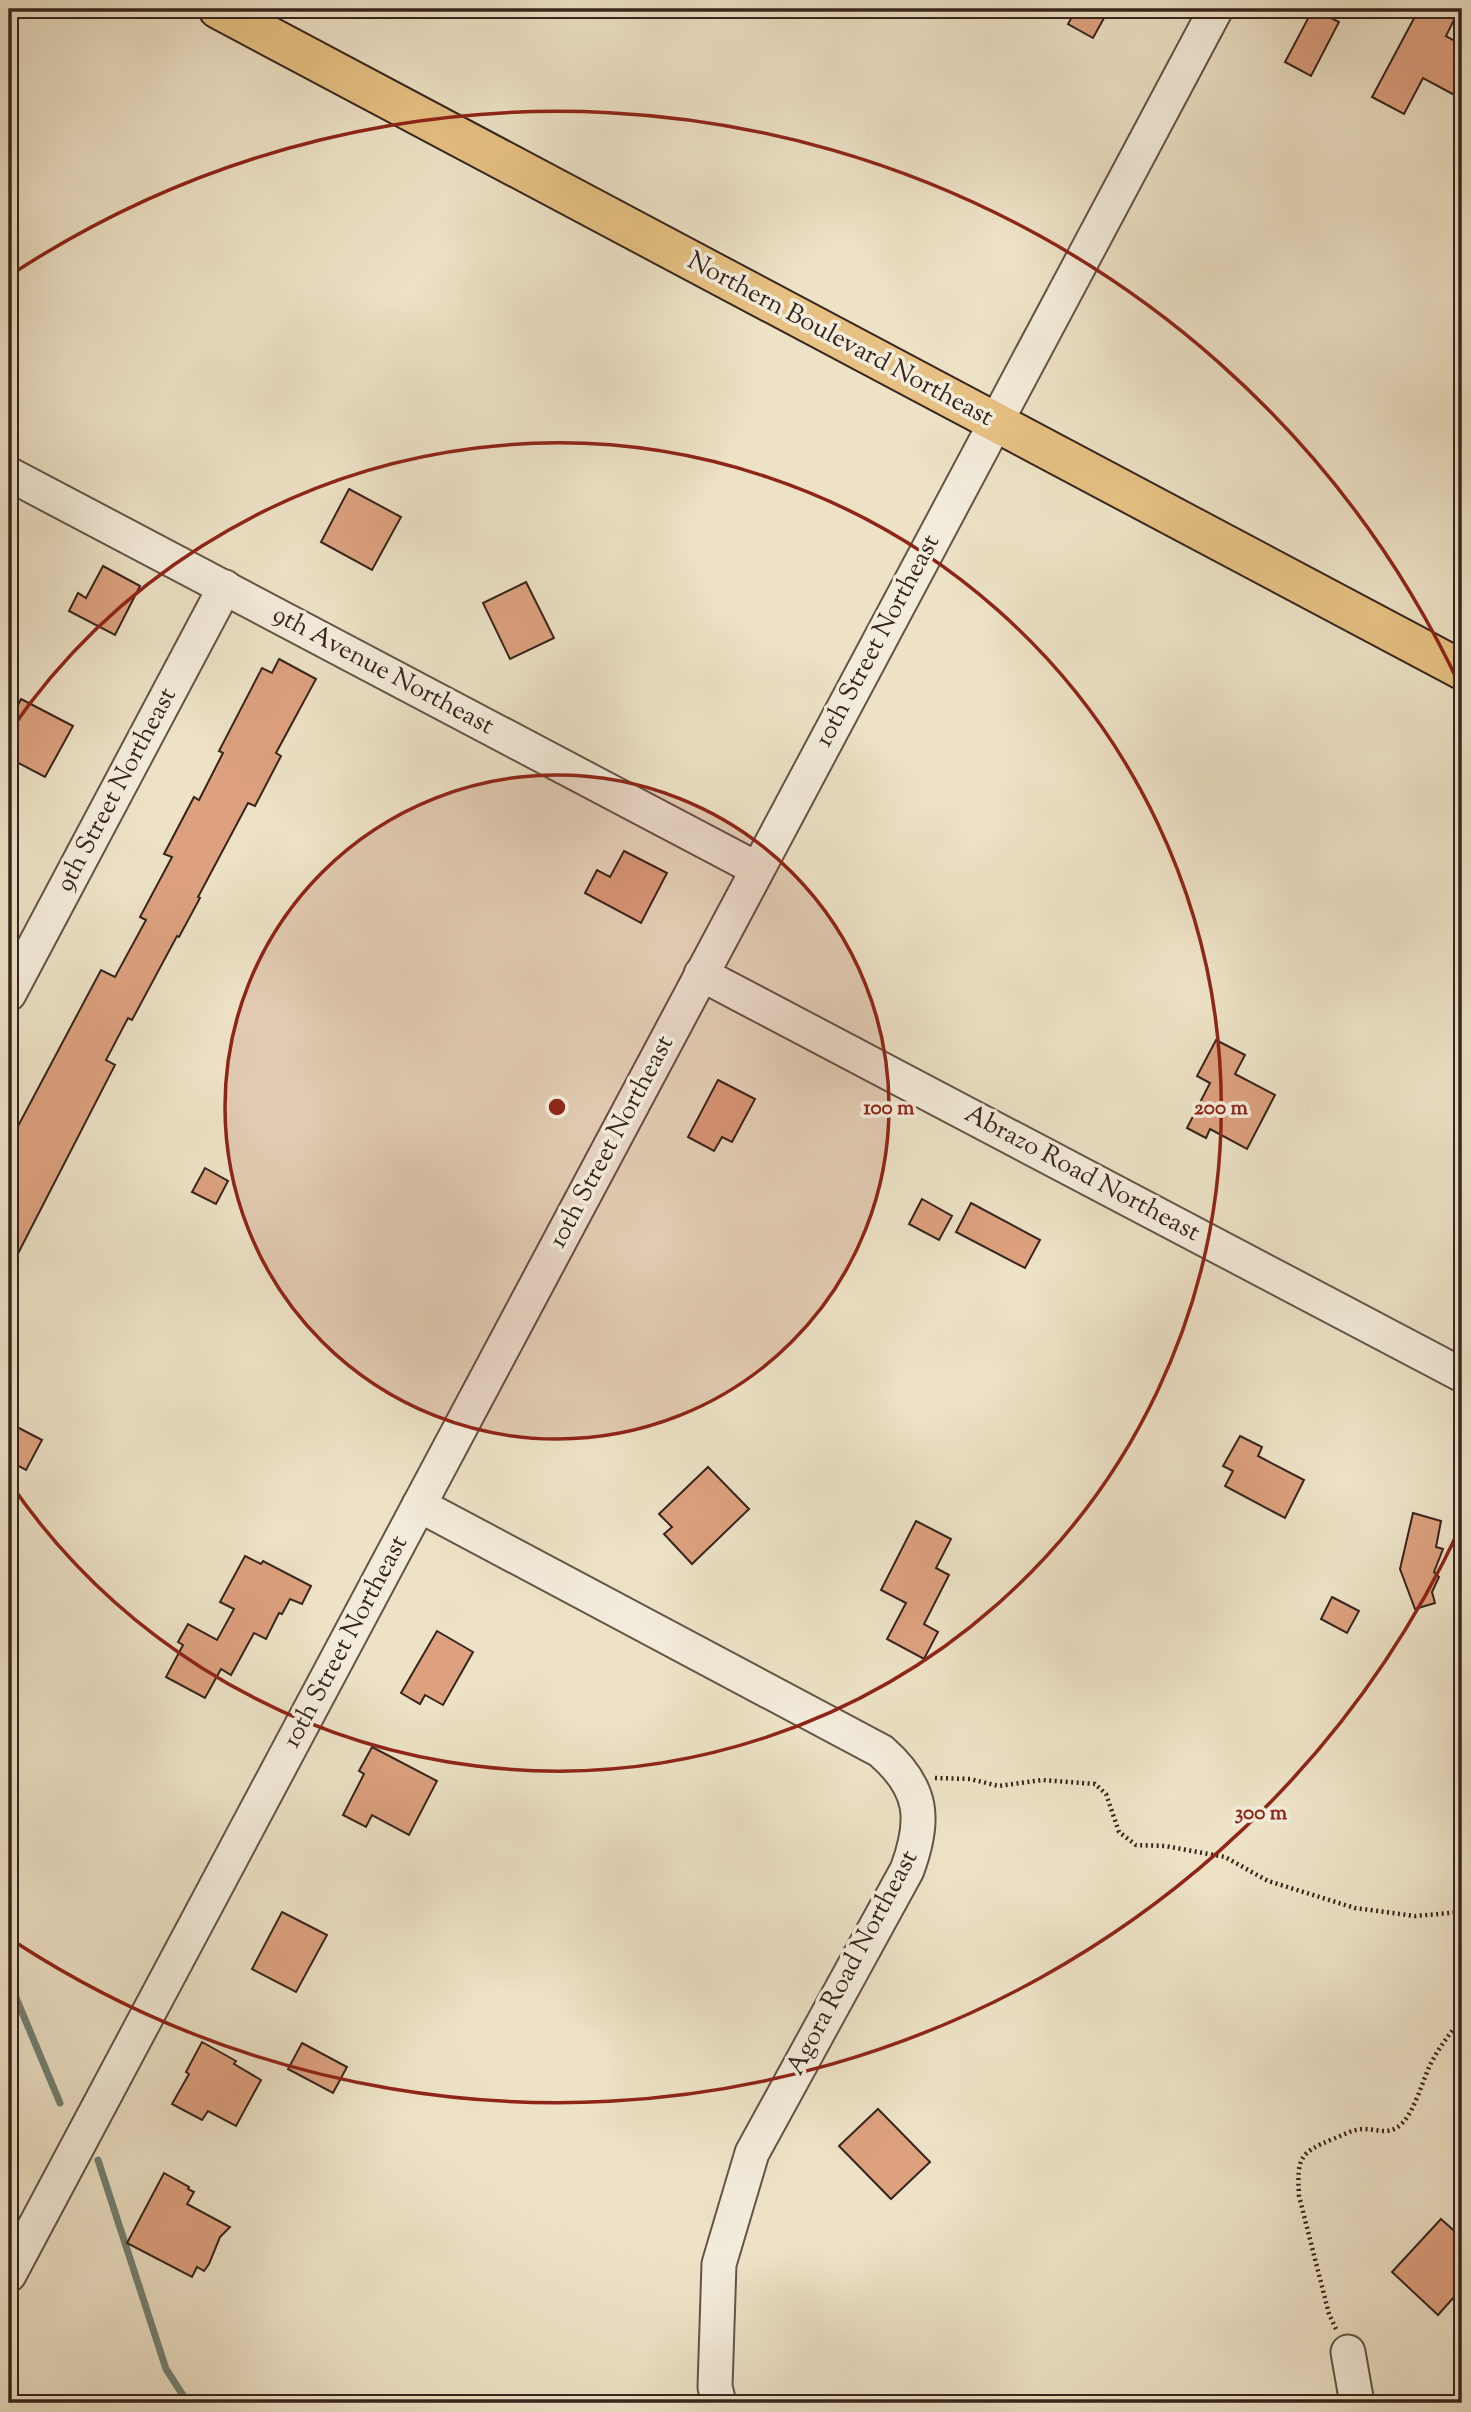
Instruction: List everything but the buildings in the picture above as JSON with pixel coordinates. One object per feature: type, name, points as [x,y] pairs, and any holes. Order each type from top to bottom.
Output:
[{"type":"main road","name":"Northern Boulevard Northeast","points":[[218,9],[1462,670]]},
{"type":"street","name":"10th Street Northeast","points":[[9,2275],[1216,9]]},
{"type":"street","name":"9th Avenue Northeast","points":[[9,474],[757,869]]},
{"type":"street","name":"9th Street Northeast","points":[[9,994],[225,587]]},
{"type":"street","name":"Abrazo Road Northeast","points":[[701,974],[1462,1375]]},
{"type":"street","name":"Agora Road Northeast","points":[[419,1505],[881,1751],[897,1765],[910,1783],[917,1805],[919,1825],[916,1846],[907,1870],[752,2153],[719,2264],[715,2387],[719,2403]]},
{"type":"street","points":[[1348,2352],[1357,2403]]},
{"type":"path","points":[[910,1783],[934,1778],[970,1779],[999,1786],[1042,1780],[1096,1784],[1106,1794],[1119,1832],[1136,1845],[1166,1846],[1225,1857],[1268,1881],[1354,1908],[1415,1916],[1462,1912]]},
{"type":"path","points":[[1348,2352],[1329,2314],[1304,2220],[1298,2178],[1301,2161],[1310,2149],[1346,2134],[1362,2129],[1387,2132],[1399,2126],[1410,2112],[1446,2037],[1462,2019]]},
{"type":"waterway","points":[[9,1981],[60,2103]]},
{"type":"waterway","points":[[98,2160],[166,2369],[188,2403]]}]
